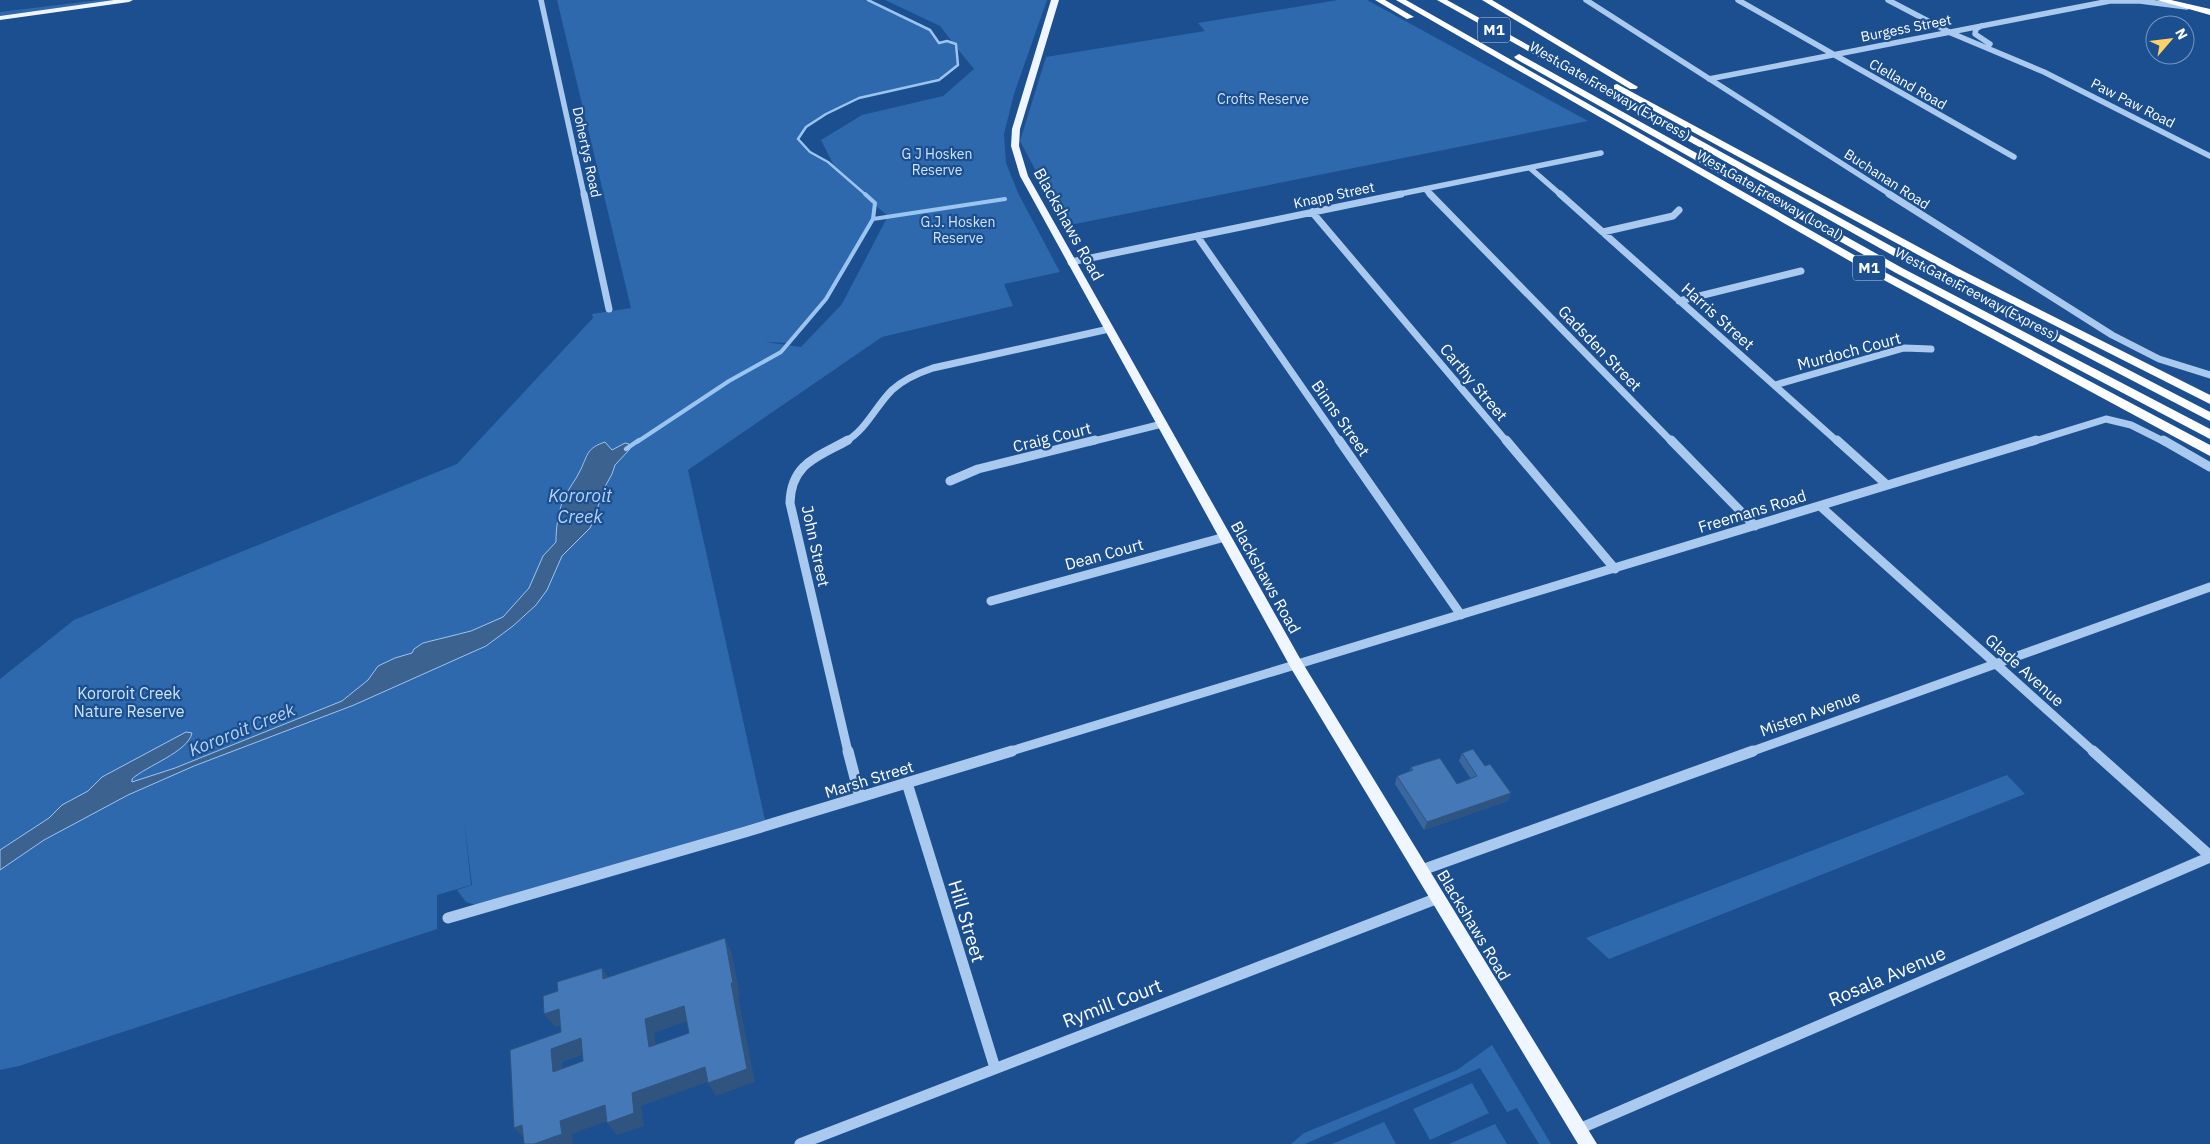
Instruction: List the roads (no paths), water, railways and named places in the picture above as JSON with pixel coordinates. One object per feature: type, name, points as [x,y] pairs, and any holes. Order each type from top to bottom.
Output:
[{"type":"highway","points":[[1379,0],[1533,77]]},
{"type":"highway","name":"West Gate Freeway (Local)","points":[[1400,0],[1873,270],[2210,451]]},
{"type":"highway","name":"West Gate Freeway (Express)","points":[[1418,0],[1782,206],[2210,435]]},
{"type":"highway","name":"West Gate Freeway (Express)","points":[[1441,0],[1897,254],[2210,417]]},
{"type":"highway","name":"West Gate Freeway (Local)","points":[[1459,0],[1898,240],[2210,400]]},
{"type":"highway","points":[[1486,0],[1669,109],[1898,240]]},
{"type":"highway","points":[[2161,0],[2210,4]]},
{"type":"highway","points":[[2193,4],[2210,12]]},
{"type":"main road","points":[[0,11],[80,0]]},
{"type":"main road","points":[[0,18],[129,0]]},
{"type":"main road","name":"Blackshaws Road","points":[[1055,0],[1016,129],[1015,146],[1024,176],[1297,666],[1588,1144]]},
{"type":"street","name":"Dohertys Road","points":[[541,0],[609,309]]},
{"type":"street","name":"Buchanan Road","points":[[1586,0],[2081,317],[2142,351],[2181,368],[2210,375]]},
{"type":"street","name":"Clelland Road","points":[[1738,0],[2014,157]]},
{"type":"street","name":"Paw Paw Road","points":[[1888,0],[1948,32],[2044,72]]},
{"type":"street","name":"Burgess Street","points":[[1709,79],[2115,0]]},
{"type":"street","points":[[2109,1],[2193,4]]},
{"type":"street","points":[[1986,24],[1977,28],[1975,34],[1982,40],[2000,49]]},
{"type":"street","name":"Paw Paw Road","points":[[1936,25],[1955,30],[2000,49],[2210,155]]},
{"type":"street","name":"Knapp Street","points":[[1071,262],[1601,153]]},
{"type":"street","name":"Harris Street","points":[[1530,168],[1887,485]]},
{"type":"street","name":"Gadsden Street","points":[[1425,189],[1756,526]]},
{"type":"street","points":[[1602,232],[1673,216],[1679,210]]},
{"type":"street","name":"Carthy Street","points":[[1312,212],[1615,569]]},
{"type":"street","name":"Binns Street","points":[[1197,236],[1461,615]]},
{"type":"street","points":[[1680,301],[1801,271]]},
{"type":"street","name":"John Street","points":[[860,797],[834,700],[790,503],[790,490],[795,478],[809,462],[854,436],[866,425],[892,389],[909,376],[933,368],[1109,329]]},
{"type":"street","name":"Murdoch Court","points":[[1775,386],[1904,348],[1931,349]]},
{"type":"street","name":"Freemans Road","points":[[1297,666],[2106,419],[2119,421],[2134,427],[2210,468]]},
{"type":"street","name":"Craig Court","points":[[950,481],[978,469],[1162,424]]},
{"type":"street","name":"Glade Avenue","points":[[1820,506],[2210,857]]},
{"type":"street","name":"Dean Court","points":[[990,601],[1225,537]]},
{"type":"street","name":"Misten Avenue","points":[[1422,870],[2210,587]]},
{"type":"street","name":"Marsh Street","points":[[448,918],[498,906],[1297,666]]},
{"type":"street","name":"Hill Street","points":[[907,783],[995,1068]]},
{"type":"street","name":"Rosala Avenue","points":[[1579,1129],[2210,857]]},
{"type":"street","name":"Rymill Court","points":[[800,1144],[1438,898]]},
{"type":"water","name":"Kororoit Creek","points":[[605,442],[612,450],[625,443],[629,444],[630,449],[615,465],[602,492],[595,518],[590,528],[562,556],[547,590],[536,605],[513,626],[486,646],[354,705],[194,766],[128,795],[44,840],[0,870],[0,850],[49,818],[62,805],[88,791],[102,777],[186,732],[192,733],[189,740],[183,746],[138,774],[132,779],[132,782],[175,768],[342,701],[368,680],[378,666],[412,653],[414,649],[423,643],[471,631],[503,617],[529,588],[543,556],[556,542],[556,531],[563,500],[587,455],[591,449]]},
{"type":"waterway","name":"Kororoit Creek","points":[[866,195],[828,162],[810,152],[798,139],[806,127],[826,114],[859,98],[939,80],[958,65],[956,44],[947,41],[939,43],[930,30],[868,0]]},
{"type":"waterway","name":"Kororoit Creek","points":[[865,194],[875,203],[873,219]]},
{"type":"waterway","points":[[873,219],[1005,199]]},
{"type":"waterway","name":"Kororoit Creek","points":[[637,442],[729,381],[781,352],[826,299],[873,219]]},
{"type":"waterway","name":"Kororoit Creek","points":[[626,449],[639,440]]},
{"type":"park label","name":"Crofts Reserve","points":[[1263,99]]},
{"type":"park label","name":"G J Hosken Reserve","points":[[937,162]]},
{"type":"park label","name":"G.J. Hosken Reserve","points":[[958,230]]},
{"type":"park label","name":"Kororoit Creek Nature Reserve","points":[[129,702]]}]
